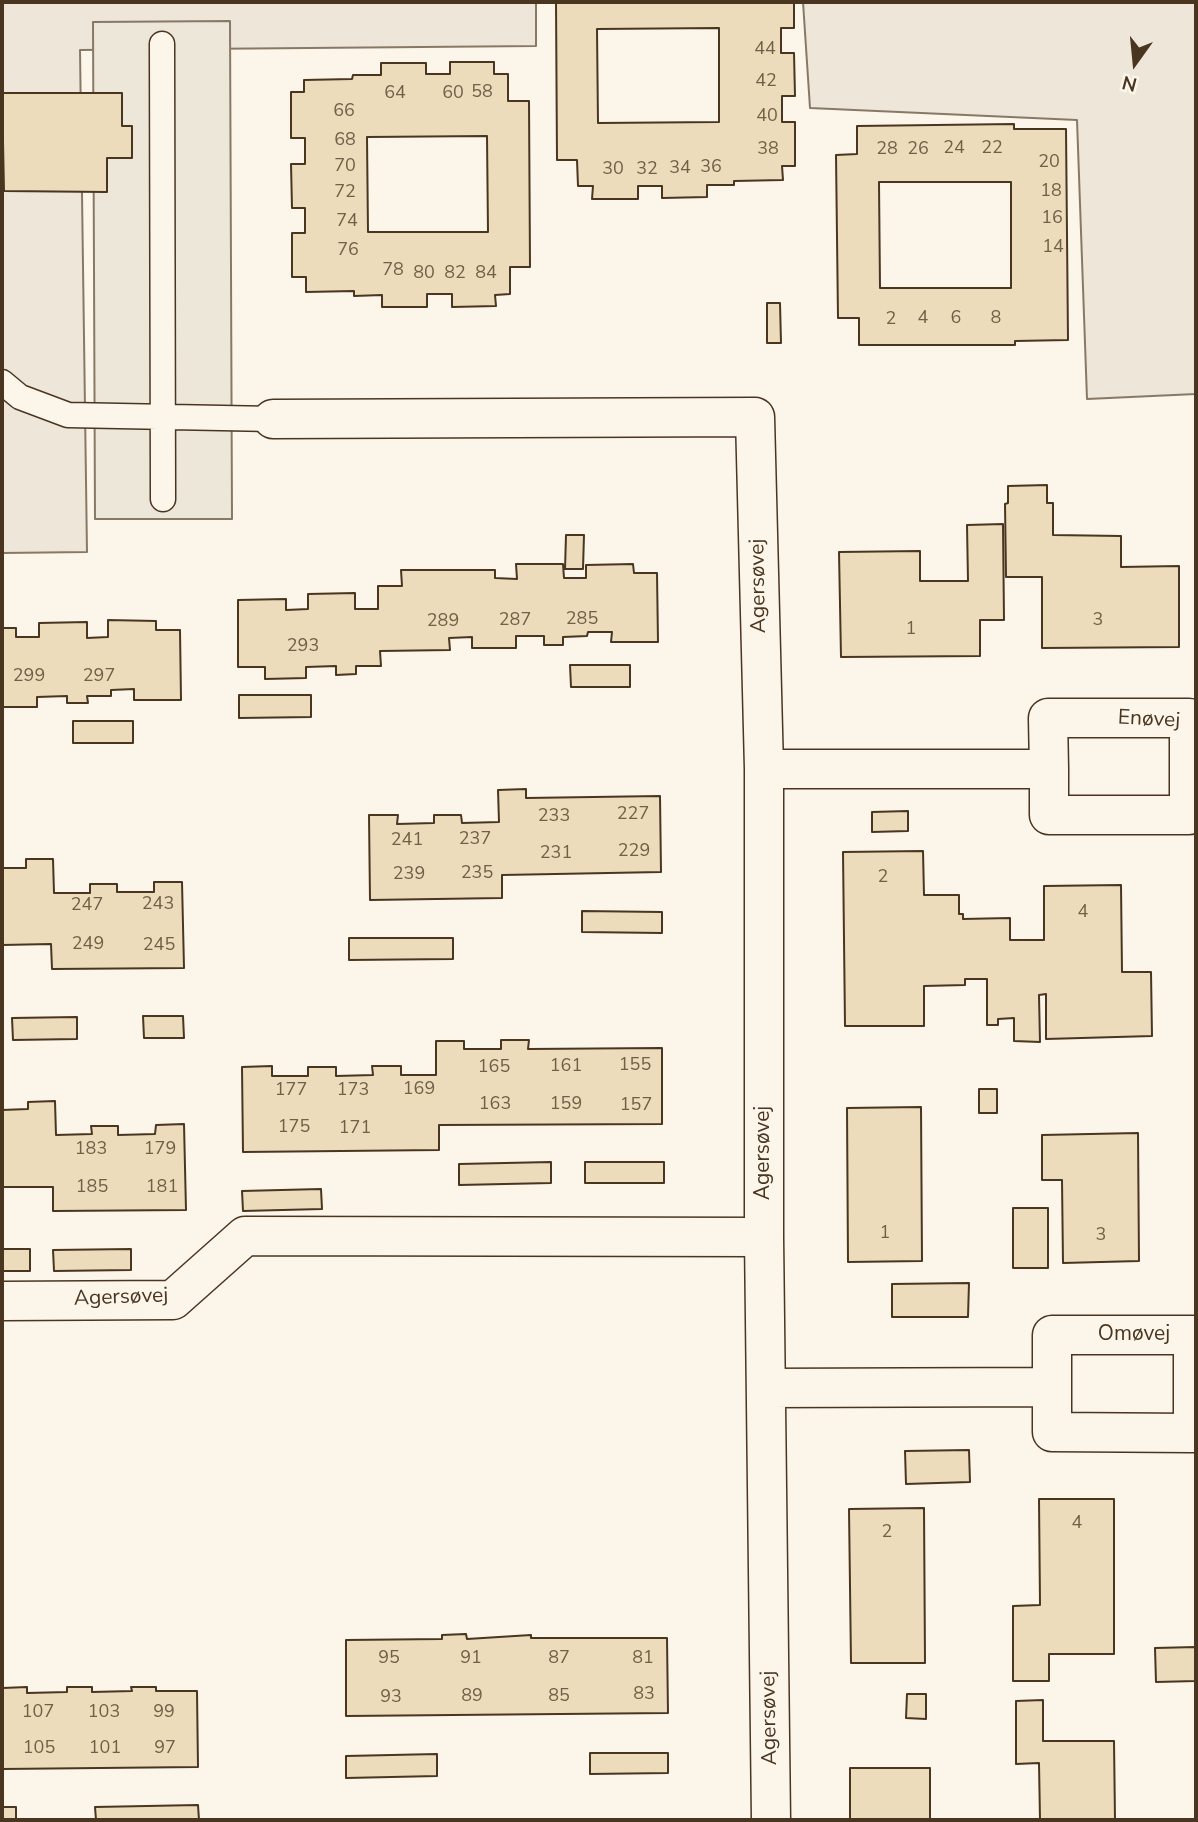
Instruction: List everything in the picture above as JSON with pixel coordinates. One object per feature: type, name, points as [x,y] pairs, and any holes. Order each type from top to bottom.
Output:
[{"type":"street","name":"Agersøvej","points":[[273,419],[755,416],[764,769],[764,1237],[771,1820]]},
{"type":"street","points":[[764,769],[1049,769]]},
{"type":"street","name":"Agersøvej","points":[[2,1301],[173,1300],[245,1236],[764,1237]]},
{"type":"street","points":[[767,1388],[1052,1387]]},
{"type":"lane","points":[[162,44],[163,499]]},
{"type":"lane","points":[[2,382],[20,397],[68,415],[273,419]]},
{"type":"shaded area","points":[[2,2],[536,2],[536,46],[80,50],[87,552],[2,553]]},
{"type":"shaded area","points":[[803,2],[1196,2],[1196,394],[1087,399],[1077,120],[810,108]]},
{"type":"shaded area","points":[[230,21],[232,519],[95,519],[93,22]]},
{"type":"building","points":[[556,2],[794,2],[794,28],[781,28],[781,53],[794,53],[795,96],[782,96],[782,122],[795,122],[795,166],[782,166],[783,180],[734,181],[734,185],[707,185],[707,197],[662,198],[662,186],[638,186],[638,199],[592,199],[593,186],[578,186],[577,160],[557,160]],"holes":[[[719,28],[719,122],[598,123],[597,29]]]},
{"type":"building","points":[[450,62],[494,62],[494,74],[508,74],[508,101],[529,101],[530,267],[510,267],[510,294],[495,295],[496,306],[452,307],[452,294],[427,294],[427,307],[382,307],[382,295],[354,296],[354,291],[306,292],[306,277],[292,277],[292,233],[305,233],[305,208],[292,208],[291,164],[305,164],[305,138],[291,138],[291,92],[304,92],[304,80],[352,79],[353,75],[381,75],[381,63],[426,63],[426,74],[450,74]],"holes":[[[487,136],[488,232],[368,232],[367,137]]]},
{"type":"building","points":[[2,93],[122,93],[122,126],[132,126],[132,158],[107,158],[107,192],[4,191]]},
{"type":"building","points":[[1014,124],[1014,129],[1066,129],[1068,340],[1015,341],[1015,345],[859,345],[859,318],[838,318],[836,155],[857,154],[857,126]],"holes":[[[879,182],[1011,182],[1011,288],[880,288]]]},
{"type":"building","points":[[767,303],[780,303],[781,343],[767,343]]},
{"type":"building","points":[[1047,485],[1047,503],[1053,503],[1053,535],[1121,536],[1121,567],[1179,566],[1179,647],[1042,648],[1042,577],[1006,577],[1005,504],[1008,503],[1008,486]]},
{"type":"building","points":[[1003,524],[1004,620],[980,620],[980,656],[841,657],[839,552],[920,551],[920,581],[968,581],[967,525]]},
{"type":"building","points":[[566,535],[584,535],[583,569],[565,569]]},
{"type":"building","points":[[516,564],[563,564],[564,578],[586,578],[586,565],[633,564],[634,573],[657,573],[658,642],[611,642],[612,632],[588,632],[587,636],[563,637],[563,645],[544,645],[544,636],[516,636],[516,648],[472,648],[472,637],[449,638],[450,650],[380,651],[381,666],[356,666],[356,674],[336,675],[336,666],[306,667],[306,678],[265,679],[265,667],[238,667],[238,600],[286,599],[286,610],[308,609],[308,594],[355,593],[355,609],[378,609],[378,586],[402,586],[401,570],[495,570],[495,578],[517,579]]},
{"type":"building","points":[[108,620],[156,621],[156,630],[180,630],[181,700],[134,700],[134,689],[111,690],[111,696],[87,696],[88,703],[67,703],[67,696],[37,697],[37,707],[2,707],[2,628],[16,628],[16,637],[39,637],[39,623],[87,622],[87,638],[108,637]]},
{"type":"building","points":[[570,665],[630,665],[630,687],[571,687]]},
{"type":"building","points":[[239,695],[311,695],[311,717],[239,718]]},
{"type":"building","points":[[73,721],[133,721],[133,743],[73,743]]},
{"type":"building","points":[[526,789],[526,798],[660,796],[661,872],[502,875],[502,898],[370,900],[369,815],[398,815],[397,824],[434,823],[434,815],[461,815],[462,823],[499,822],[498,790]]},
{"type":"building","points":[[908,811],[908,831],[872,832],[872,812]]},
{"type":"building","points":[[923,851],[924,895],[959,895],[959,914],[963,914],[963,919],[1010,918],[1010,940],[1044,940],[1044,886],[1121,885],[1122,972],[1151,972],[1152,1036],[1046,1039],[1046,994],[1039,995],[1040,1042],[1014,1041],[1014,1018],[998,1019],[998,1025],[987,1025],[987,979],[965,979],[965,985],[924,986],[924,1026],[845,1026],[843,852]]},
{"type":"building","points":[[26,859],[53,859],[54,893],[90,893],[90,884],[117,884],[117,892],[154,892],[154,882],[182,882],[184,968],[52,969],[51,944],[2,945],[2,868],[26,868]]},
{"type":"building","points":[[582,911],[662,912],[662,933],[582,932]]},
{"type":"building","points":[[349,938],[453,938],[453,959],[349,960]]},
{"type":"building","points":[[143,1016],[183,1016],[184,1038],[144,1038]]},
{"type":"building","points":[[77,1017],[77,1039],[13,1040],[12,1018]]},
{"type":"building","points":[[501,1040],[529,1040],[528,1049],[662,1048],[662,1124],[439,1125],[439,1150],[243,1152],[242,1067],[272,1066],[272,1076],[308,1076],[308,1067],[336,1067],[336,1076],[373,1075],[372,1066],[401,1066],[401,1075],[436,1075],[436,1041],[464,1041],[464,1049],[501,1049]]},
{"type":"building","points":[[979,1089],[997,1089],[997,1113],[979,1113]]},
{"type":"building","points":[[55,1101],[56,1135],[92,1134],[91,1126],[118,1126],[118,1135],[155,1134],[156,1125],[184,1124],[186,1210],[53,1211],[53,1187],[2,1187],[2,1110],[28,1109],[28,1102]]},
{"type":"building","points":[[921,1107],[922,1261],[848,1262],[847,1108]]},
{"type":"building","points":[[1138,1133],[1139,1261],[1063,1263],[1062,1180],[1042,1180],[1042,1135]]},
{"type":"building","points":[[551,1162],[551,1183],[459,1185],[459,1164]]},
{"type":"building","points":[[585,1162],[664,1162],[664,1183],[585,1183]]},
{"type":"building","points":[[321,1189],[322,1209],[243,1211],[242,1191]]},
{"type":"building","points":[[1013,1208],[1048,1208],[1048,1268],[1013,1268]]},
{"type":"building","points":[[2,1249],[30,1249],[30,1271],[2,1271]]},
{"type":"building","points":[[131,1249],[131,1270],[54,1271],[53,1250]]},
{"type":"building","points":[[969,1283],[968,1317],[892,1317],[892,1284]]},
{"type":"building","points":[[969,1450],[970,1482],[906,1484],[905,1451]]},
{"type":"building","points":[[1039,1499],[1114,1499],[1114,1654],[1049,1654],[1049,1681],[1013,1681],[1013,1606],[1040,1605]]},
{"type":"building","points":[[924,1508],[925,1663],[851,1663],[849,1509]]},
{"type":"building","points":[[466,1634],[467,1639],[531,1635],[531,1638],[667,1638],[668,1713],[346,1716],[346,1640],[442,1639],[442,1635]]},
{"type":"building","points":[[1196,1647],[1196,1681],[1156,1682],[1155,1648]]},
{"type":"building","points":[[27,1687],[27,1693],[67,1692],[67,1687],[92,1687],[92,1692],[132,1691],[131,1687],[156,1687],[156,1691],[197,1691],[198,1767],[2,1769],[3,1688]]},
{"type":"building","points":[[907,1694],[926,1694],[926,1719],[906,1718]]},
{"type":"building","points":[[1043,1700],[1043,1741],[1114,1741],[1115,1820],[1040,1820],[1039,1763],[1016,1764],[1016,1701]]},
{"type":"building","points":[[590,1753],[668,1753],[668,1773],[590,1774]]},
{"type":"building","points":[[437,1754],[437,1776],[346,1778],[346,1756]]},
{"type":"building","points":[[850,1768],[930,1768],[930,1820],[850,1820]]},
{"type":"building","points":[[198,1805],[199,1820],[96,1820],[95,1807]]},
{"type":"building","points":[[2,1807],[16,1807],[16,1820],[2,1820]]}]
